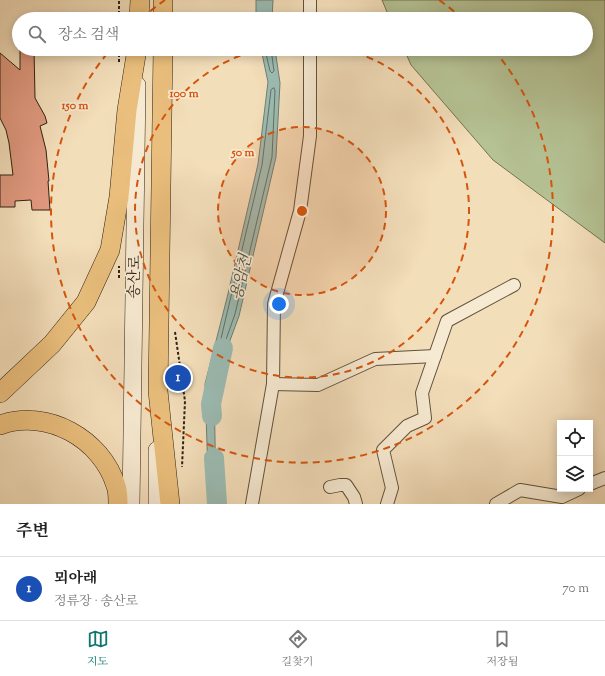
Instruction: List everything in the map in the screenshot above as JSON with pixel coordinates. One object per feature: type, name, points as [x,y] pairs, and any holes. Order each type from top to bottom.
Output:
[{"type":"main road","points":[[139,12],[140,0]]},
{"type":"main road","points":[[163,0],[163,12]]},
{"type":"main road","points":[[0,393],[52,344],[86,302],[110,250],[119,197],[127,110],[137,56]]},
{"type":"main road","name":"송산로","points":[[158,391],[163,56]]},
{"type":"main road","points":[[158,391],[170,504]]},
{"type":"main road","points":[[0,425],[9,422],[37,420],[61,426],[80,436],[108,467],[117,486],[118,504]]},
{"type":"street","points":[[310,0],[310,12]]},
{"type":"street","name":"송산로","points":[[131,504],[138,56]]},
{"type":"street","points":[[252,504],[273,384],[274,304],[300,211],[310,136],[310,56]]},
{"type":"street","points":[[387,504],[392,488],[382,450],[407,426],[425,418],[422,393],[447,321],[514,285]]},
{"type":"street","points":[[273,384],[318,385],[375,359],[435,356]]},
{"type":"street","name":"송산로","points":[[157,504],[158,391]]},
{"type":"street","points":[[593,483],[605,478]]},
{"type":"street","points":[[330,487],[340,485],[346,486],[354,497],[356,504]]},
{"type":"street","points":[[496,504],[520,490],[562,497],[573,492]]},
{"type":"path","points":[[119,0],[119,12]]},
{"type":"path","points":[[119,259],[119,280]]},
{"type":"green space","points":[[382,0],[605,0],[605,243],[493,160],[411,65],[407,56],[593,56],[593,12],[387,12]]},
{"type":"water","points":[[256,0],[273,0],[272,12],[256,12]]},
{"type":"water","name":"용암천","points":[[262,56],[276,56],[280,83],[276,157],[239,316],[214,384],[216,494],[218,504],[209,504],[205,384],[227,298],[258,164],[268,82]]},
{"type":"building","points":[[0,53],[20,70],[20,56],[34,56],[35,98],[45,116],[47,123],[40,126],[46,150],[50,210],[32,210],[31,200],[15,201],[15,207],[0,207],[0,175],[13,175],[9,143],[6,130],[0,118]]},
{"type":"waterway","name":"용암천","points":[[212,416],[211,404],[223,348]]},
{"type":"waterway","name":"용암천","points":[[214,458],[217,504]]},
{"type":"place","name":"뫼아래","points":[[178,378]]}]
